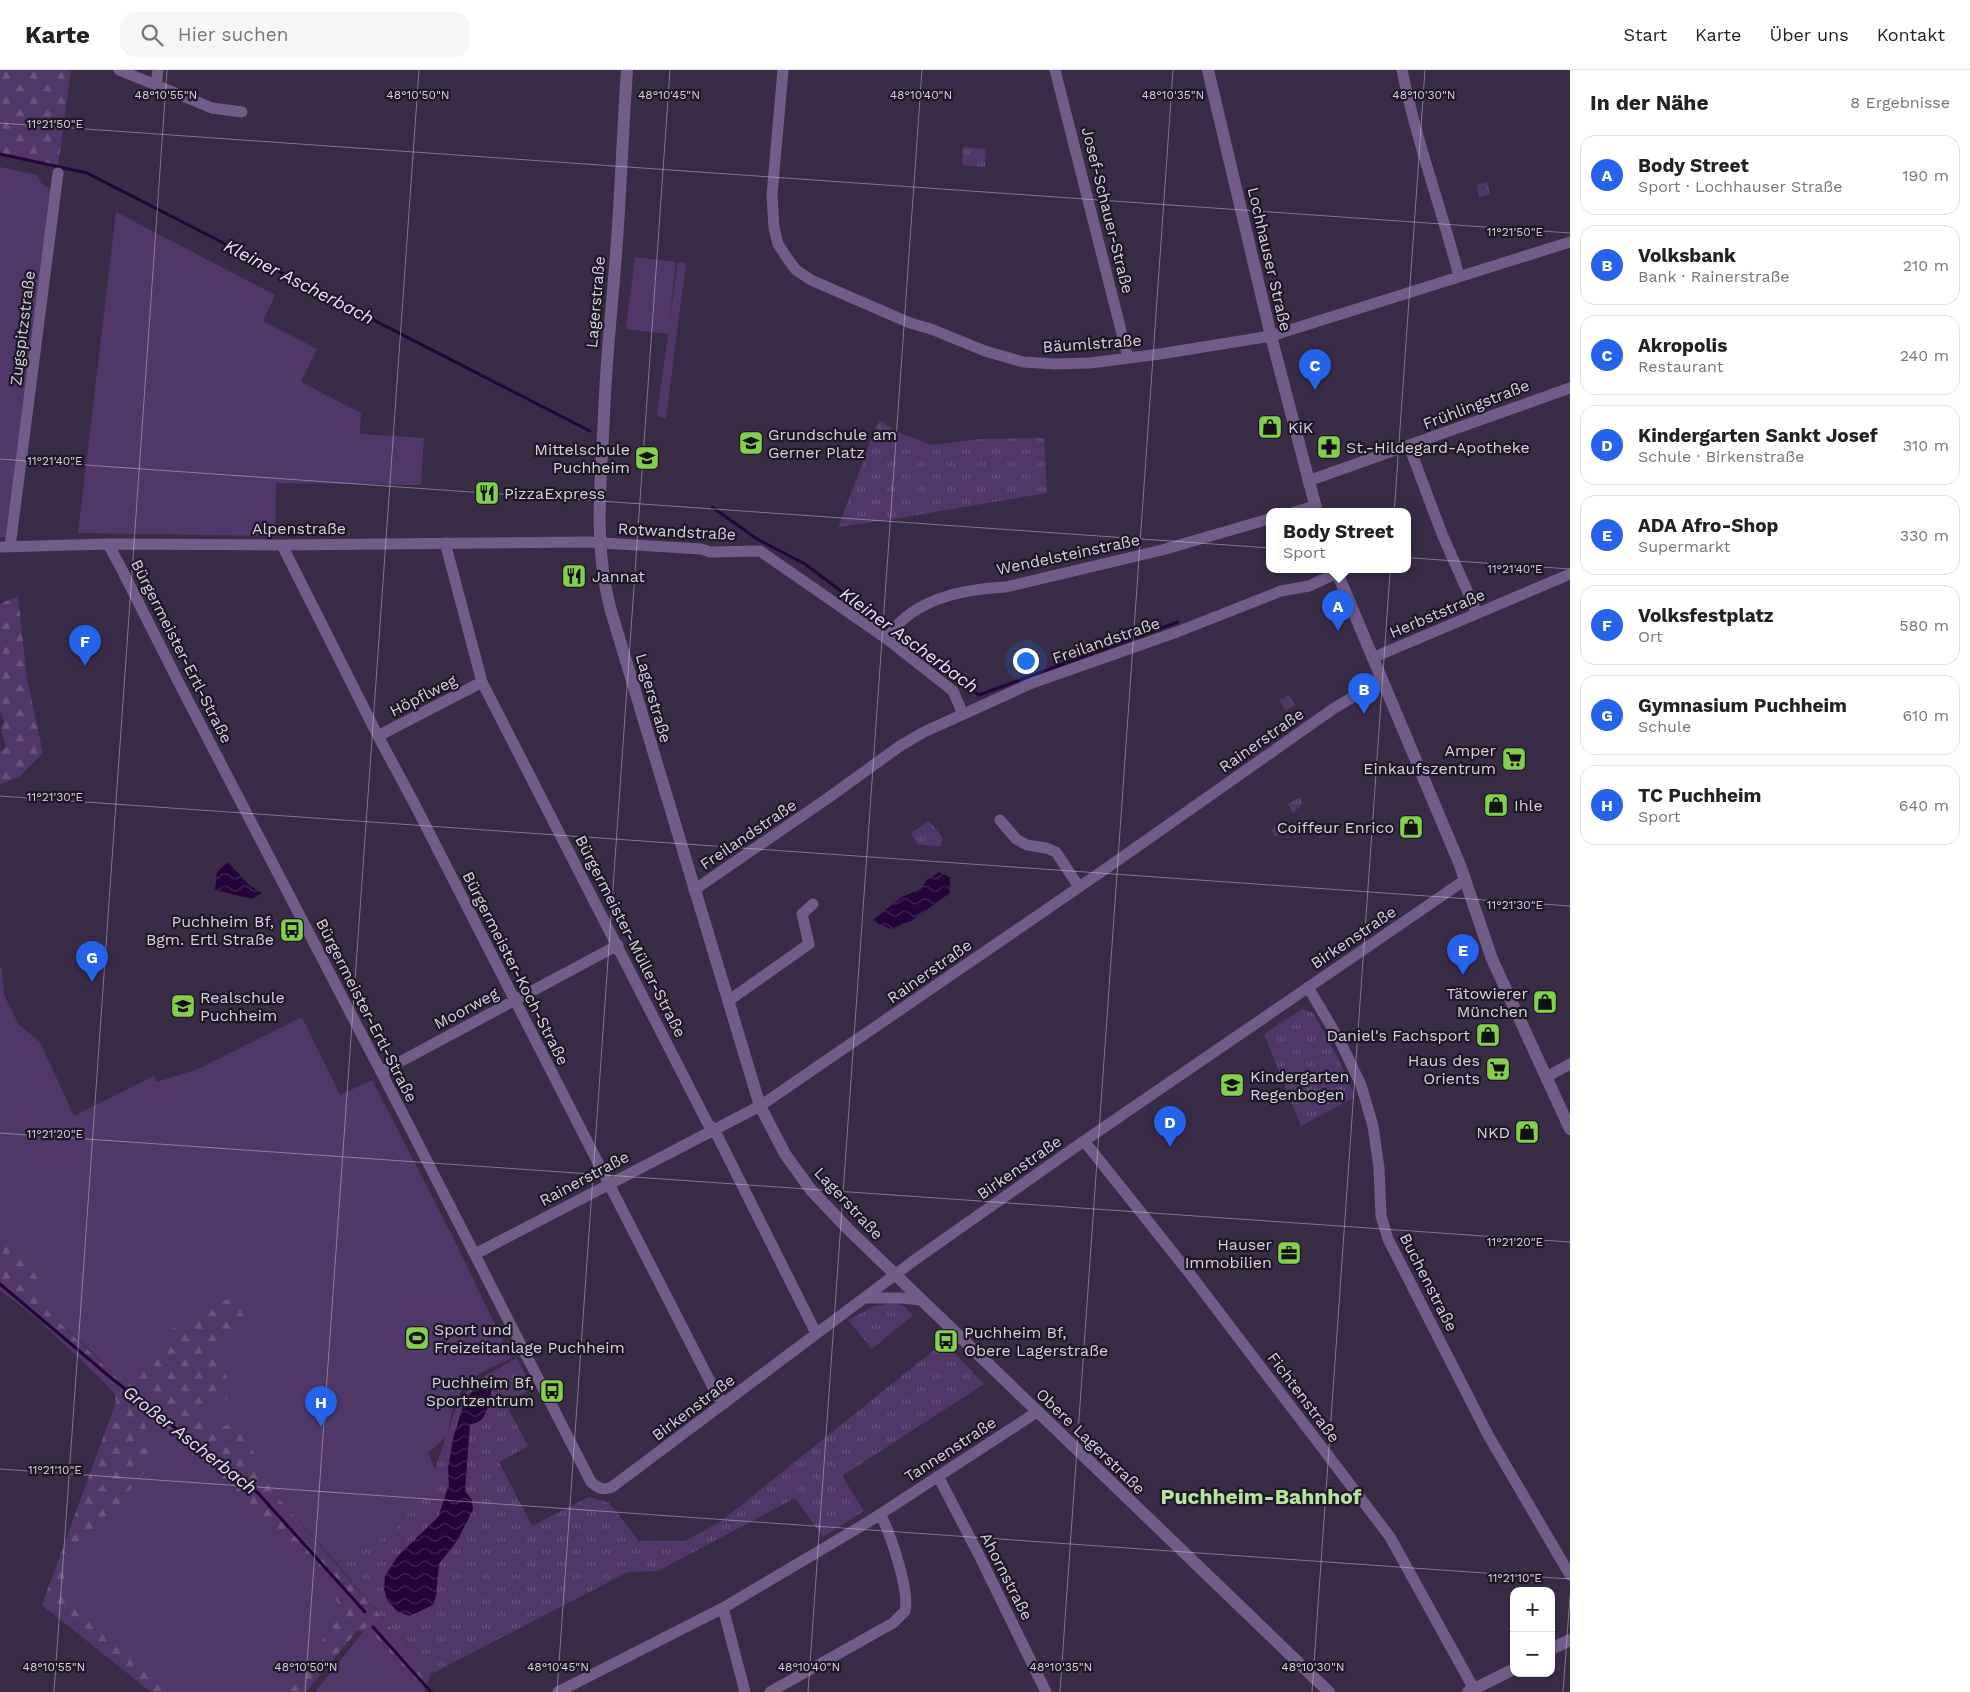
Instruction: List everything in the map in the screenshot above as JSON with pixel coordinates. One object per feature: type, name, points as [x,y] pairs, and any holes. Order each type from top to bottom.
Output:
[{"type":"street","points":[[119,70],[212,108],[242,112]]},
{"type":"street","points":[[156,86],[158,70]]},
{"type":"street","name":"Lagerstraße","points":[[627,70],[617,241],[606,366],[598,514],[599,542],[609,603],[760,1106],[785,1154],[811,1190],[895,1275]]},
{"type":"street","name":"Bäumlstraße","points":[[783,70],[772,195],[778,244],[796,270],[811,280],[910,323],[931,328],[985,351],[1023,362],[1064,364],[1128,358],[1271,336],[1570,242]]},
{"type":"street","name":"Josef-Schauer-Straße","points":[[1055,70],[1128,358]]},
{"type":"street","name":"Lochhauser Straße","points":[[1208,70],[1271,336],[1316,508]]},
{"type":"street","points":[[1402,70],[1410,107],[1444,218],[1459,276]]},
{"type":"street","name":"Zugspitzstraße","points":[[5,547],[58,173]]},
{"type":"street","name":"Frühlingstraße","points":[[1308,481],[1570,388]]},
{"type":"street","points":[[1410,446],[1442,534],[1478,613]]},
{"type":"street","name":"Wendelsteinstraße","points":[[888,636],[897,624],[911,612],[936,600],[984,588],[1006,587],[1162,550],[1266,520]]},
{"type":"street","name":"Alpenstraße","points":[[5,547],[108,544],[282,545],[599,542]]},
{"type":"street","name":"Rotwandstraße","points":[[599,542],[701,549],[710,552],[760,551],[888,636],[953,691],[963,714]]},
{"type":"street","name":"Bürgermeister-Müller-Straße","points":[[447,543],[447,550],[482,682],[708,1124],[714,1129],[816,1334]]},
{"type":"street","name":"Bürgermeister-Ertl-Straße","points":[[108,544],[591,1482],[601,1489]]},
{"type":"street","name":"Bürgermeister-Koch-Straße","points":[[282,545],[608,1184],[717,1395],[724,1404]]},
{"type":"street","name":"Freilandstraße","points":[[694,890],[900,746],[963,714],[1032,683],[1177,632],[1280,591],[1309,586],[1335,573]]},
{"type":"street","points":[[1337,573],[1465,880],[1492,959],[1570,1129]]},
{"type":"street","name":"Herbststraße","points":[[1372,658],[1569,576]]},
{"type":"street","name":"Rainerstraße","points":[[475,1254],[760,1106],[1079,887],[1333,709],[1381,680]]},
{"type":"street","name":"Höpflweg","points":[[378,736],[482,682]]},
{"type":"street","points":[[1000,820],[1016,839],[1027,845],[1046,848],[1056,852],[1079,887]]},
{"type":"street","name":"Birkenstraße","points":[[601,1489],[612,1487],[895,1275],[1084,1141],[1465,880]]},
{"type":"street","points":[[728,1001],[809,944],[802,914],[813,904]]},
{"type":"street","name":"Moorweg","points":[[381,1072],[618,945]]},
{"type":"street","name":"Buchenstraße","points":[[1308,987],[1341,1043],[1361,1084],[1373,1126],[1379,1168],[1381,1216],[1388,1239],[1488,1435],[1570,1575]]},
{"type":"street","points":[[1546,1077],[1570,1064]]},
{"type":"street","name":"Fichtenstraße","points":[[1084,1141],[1190,1274],[1390,1537],[1471,1690]]},
{"type":"street","name":"Obere Lagerstraße","points":[[895,1275],[1329,1692]]},
{"type":"street","points":[[865,1298],[921,1300]]},
{"type":"street","name":"Tannenstraße","points":[[558,1692],[723,1608],[880,1514],[1037,1412]]},
{"type":"street","name":"Ahornstraße","points":[[938,1476],[993,1582],[1046,1692]]},
{"type":"street","points":[[770,1692],[893,1623],[905,1611],[906,1597],[891,1537],[880,1514]]},
{"type":"street","points":[[723,1608],[745,1692]]},
{"type":"street","points":[[1555,1647],[1570,1640]]},
{"type":"street","points":[[1471,1690],[1510,1671]]},
{"type":"green space","points":[[0,70],[71,70],[58,166],[0,153]]},
{"type":"green space","points":[[963,147],[986,149],[985,167],[962,165]]},
{"type":"green space","points":[[0,167],[37,175],[41,183],[51,190],[6,537],[0,537]]},
{"type":"green space","points":[[1487,182],[1490,194],[1479,197],[1476,185]]},
{"type":"green space","points":[[116,212],[275,295],[263,321],[317,349],[301,382],[361,413],[360,434],[424,438],[421,485],[276,483],[275,536],[78,533]]},
{"type":"green space","points":[[635,257],[676,262],[668,332],[678,262],[686,263],[666,418],[657,416],[668,334],[626,329]]},
{"type":"green space","points":[[879,420],[897,432],[932,445],[981,439],[1044,438],[1047,493],[838,527]]},
{"type":"green space","points":[[18,596],[27,679],[43,753],[20,776],[0,785],[0,752],[6,747],[1,729],[4,721],[0,711],[0,604]]},
{"type":"green space","points":[[1289,695],[1295,705],[1286,711],[1279,700]]},
{"type":"green space","points":[[1300,797],[1303,803],[1293,813],[1288,804]]},
{"type":"green space","points":[[929,821],[943,838],[941,846],[918,845],[911,833]]},
{"type":"green space","points":[[1285,821],[1289,828],[1275,837],[1271,830]]},
{"type":"green space","points":[[0,967],[2,969],[4,995],[19,1025],[40,1042],[74,1116],[154,1076],[157,1082],[198,1069],[302,1017],[340,1095],[372,1080],[453,1237],[511,1358],[480,1373],[467,1384],[454,1401],[447,1436],[428,1453],[435,1469],[398,1526],[377,1541],[337,1564],[252,1467],[188,1418],[192,1344],[149,1391],[159,1398],[162,1429],[194,1453],[286,1540],[331,1589],[342,1612],[306,1692],[151,1692],[42,1605],[120,1401],[118,1379],[47,1310],[43,1302],[42,1285],[27,1261],[23,1241],[12,1241],[2,1245],[0,1243]]},
{"type":"green space","points":[[1302,1009],[1313,1013],[1340,1062],[1355,1097],[1301,1126],[1264,1034]]},
{"type":"green space","points":[[23,1241],[27,1261],[42,1285],[43,1302],[47,1310],[119,1380],[123,1372],[173,1346],[167,1331],[226,1300],[244,1297],[258,1317],[211,1343],[235,1394],[201,1414],[211,1433],[237,1420],[277,1496],[431,1674],[424,1691],[367,1627],[364,1631],[357,1631],[306,1692],[289,1692],[342,1612],[331,1589],[286,1540],[194,1453],[162,1429],[159,1398],[150,1391],[145,1417],[149,1441],[156,1458],[69,1567],[58,1593],[175,1692],[151,1692],[42,1605],[116,1402],[114,1393],[99,1377],[40,1321],[0,1290],[0,1243]]},
{"type":"green space","points":[[894,1303],[904,1306],[913,1315],[872,1349],[848,1320],[875,1306]]},
{"type":"green space","points":[[944,1342],[984,1384],[842,1476],[864,1511],[823,1537],[795,1498],[658,1571],[628,1572],[431,1674],[337,1564],[377,1541],[398,1526],[435,1469],[457,1405],[471,1386],[517,1358],[532,1389],[505,1403],[528,1446],[499,1462],[532,1526],[589,1497],[609,1503],[639,1541],[685,1541],[720,1522]]},
{"type":"green space","points":[[367,1627],[425,1692],[315,1692]]},
{"type":"water","points":[[228,862],[249,885],[262,893],[252,899],[215,890],[217,872]]},
{"type":"water","points":[[939,872],[950,877],[950,893],[911,921],[891,929],[878,924],[874,919],[902,897],[920,889],[927,880]]},
{"type":"water","points":[[483,1379],[492,1381],[489,1404],[481,1420],[470,1424],[465,1491],[472,1500],[473,1510],[457,1541],[439,1564],[436,1596],[433,1605],[410,1616],[397,1611],[387,1600],[384,1589],[385,1576],[397,1557],[438,1517],[449,1485],[448,1469],[453,1438],[465,1400]]},
{"type":"waterway","name":"Kleiner Ascherbach","points":[[0,154],[87,173],[590,431]]},
{"type":"waterway","name":"Kleiner Ascherbach","points":[[712,507],[757,539],[805,564],[979,695],[1178,622]]},
{"type":"waterway","name":"Großer Ascherbach","points":[[0,1284],[110,1377],[258,1493],[365,1612]]},
{"type":"waterway","name":"Großer Ascherbach","points":[[373,1627],[431,1692]]},
{"type":"place","name":"Akropolis","points":[[1315,390]]},
{"type":"place","name":"KiK","points":[[1270,427]]},
{"type":"place","name":"Grundschule am Gerner Platz","points":[[751,443]]},
{"type":"place","name":"St.-Hildegard-Apotheke","points":[[1329,447]]},
{"type":"place","name":"Mittelschule Puchheim","points":[[647,458]]},
{"type":"place","name":"PizzaExpress","points":[[487,493]]},
{"type":"place","name":"Jannat","points":[[574,576]]},
{"type":"place","name":"Body Street","points":[[1338,631]]},
{"type":"place","name":"Volksfestplatz","points":[[85,666]]},
{"type":"place","name":"Volksbank","points":[[1364,714]]},
{"type":"place","name":"Amper Einkaufszentrum","points":[[1514,759]]},
{"type":"place","name":"Ihle","points":[[1496,805]]},
{"type":"place","name":"Coiffeur Enrico","points":[[1411,827]]},
{"type":"place","name":"Puchheim Bf, Bgm. Ertl Straße","points":[[292,930]]},
{"type":"place","name":"ADA Afro-Shop","points":[[1463,975]]},
{"type":"place","name":"Gymnasium Puchheim","points":[[92,982]]},
{"type":"place","name":"Tätowierer München","points":[[1545,1002]]},
{"type":"place","name":"Realschule Puchheim","points":[[183,1006]]},
{"type":"place","name":"Daniel's Fachsport","points":[[1488,1035]]},
{"type":"place","name":"Haus des Orients","points":[[1498,1069]]},
{"type":"place","name":"Kindergarten Regenbogen","points":[[1232,1085]]},
{"type":"place","name":"NKD","points":[[1527,1132]]},
{"type":"place","name":"Kindergarten Sankt Josef","points":[[1170,1147]]},
{"type":"place","name":"Hauser Immobilien","points":[[1289,1253]]},
{"type":"place","name":"Sport und Freizeitanlage Puchheim","points":[[417,1338]]},
{"type":"place","name":"Puchheim Bf, Obere Lagerstraße","points":[[946,1341]]},
{"type":"place","name":"Puchheim Bf, Sportzentrum","points":[[552,1391]]},
{"type":"place","name":"TC Puchheim","points":[[321,1427]]},
{"type":"district","name":"Puchheim-Bahnhof","points":[[1261,1497]]}]
